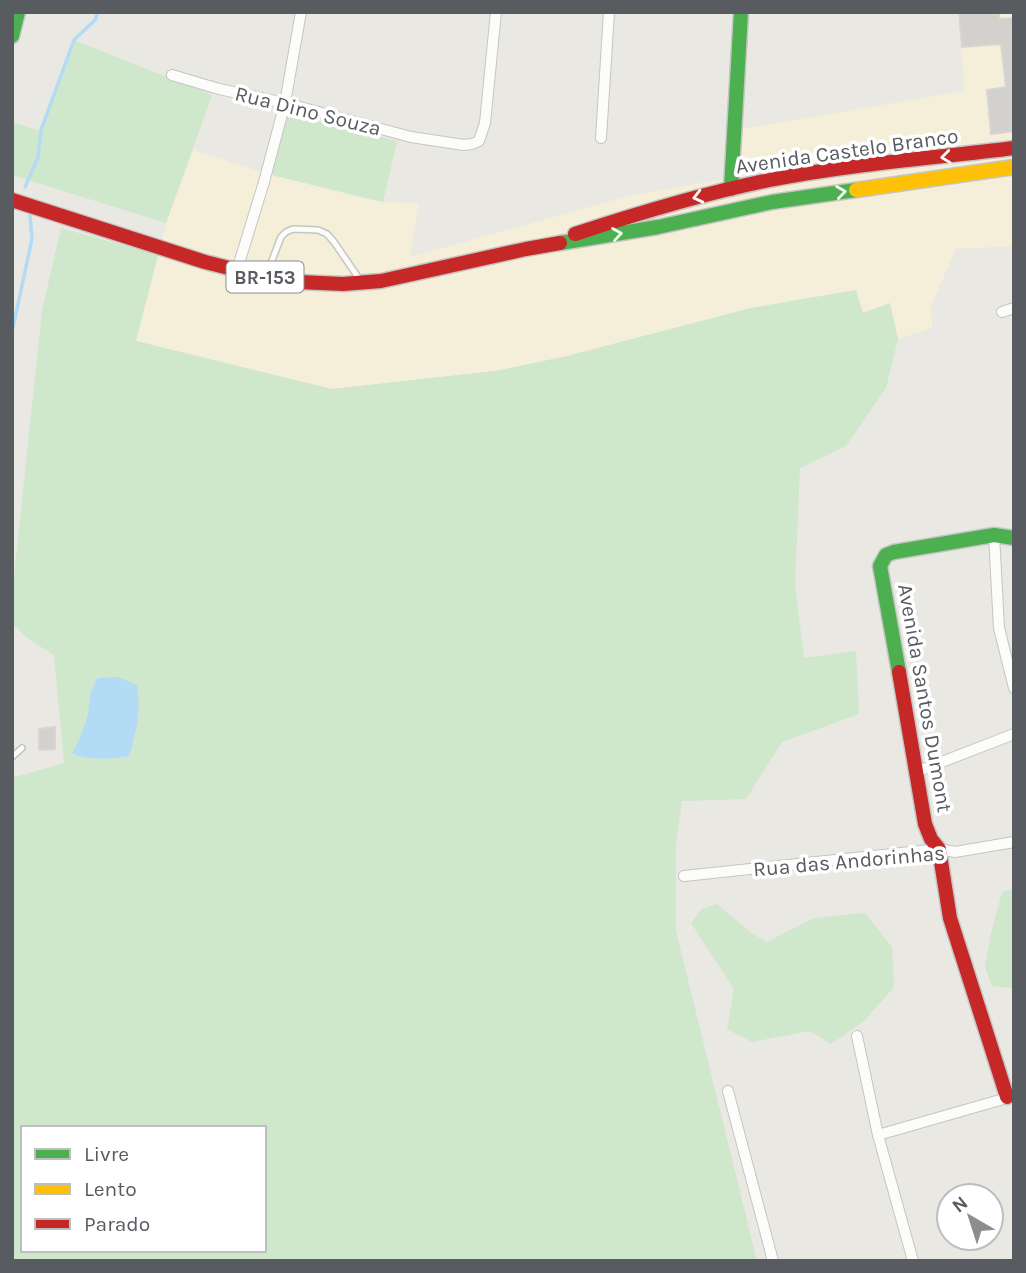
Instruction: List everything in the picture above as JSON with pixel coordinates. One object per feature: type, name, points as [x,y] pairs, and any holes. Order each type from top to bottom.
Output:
[{"type":"main road","points":[[12,36],[18,12]]},
{"type":"main road","points":[[731,189],[741,12]]},
{"type":"main road","name":"Avenida Castelo Branco","points":[[526,249],[621,218],[770,180],[1014,148]]},
{"type":"main road","name":"Avenida Castelo Branco","points":[[13,203],[237,270],[323,283],[361,283],[399,278],[526,249],[658,227],[772,202],[1014,167]]},
{"type":"main road","points":[[994,535],[1014,538]]},
{"type":"main road","name":"Avenida Santos Dumont","points":[[994,535],[894,552],[886,555],[880,566],[925,824],[939,849],[950,918],[1011,1097]]},
{"type":"street","points":[[237,270],[285,103],[301,12]]},
{"type":"street","name":"Rua Dino Souza","points":[[172,75],[411,136],[472,144],[479,141],[485,123],[496,12]]},
{"type":"street","points":[[601,138],[609,12]]},
{"type":"street","points":[[1002,312],[1014,309]]},
{"type":"street","points":[[994,535],[999,628],[1014,688]]},
{"type":"street","points":[[916,772],[1013,735]]},
{"type":"street","name":"Rua das Andorinhas","points":[[684,876],[939,849],[955,852],[1014,842]]},
{"type":"street","points":[[857,1036],[878,1135],[913,1261]]},
{"type":"street","points":[[728,1091],[773,1261]]},
{"type":"street","points":[[878,1135],[1011,1097]]},
{"type":"lane","points":[[265,276],[285,232],[293,229],[318,230],[327,234],[334,242],[361,283]]},
{"type":"lane","points":[[12,757],[22,748]]},
{"type":"shaded area","points":[[958,12],[1014,12],[1014,246],[956,249],[931,306],[932,328],[898,339],[890,304],[862,313],[856,290],[751,309],[563,357],[495,371],[332,389],[136,341],[166,223],[193,150],[272,175],[367,199],[419,203],[410,257],[632,195],[737,177],[740,129],[965,91]]},
{"type":"green space","points":[[74,40],[212,95],[166,223],[12,175],[12,122],[40,131]]},
{"type":"green space","points":[[288,114],[397,141],[383,202],[272,175]]},
{"type":"green space","points":[[61,228],[158,255],[136,341],[332,389],[495,371],[563,357],[751,308],[856,290],[863,313],[890,303],[898,339],[886,388],[846,446],[800,468],[795,584],[804,658],[856,651],[859,714],[782,742],[746,799],[682,801],[676,845],[676,931],[757,1261],[12,1261],[12,778],[64,763],[54,655],[27,638],[12,623],[12,595],[42,311]]},
{"type":"green space","points":[[1014,889],[1014,988],[992,986],[985,967],[991,934],[1002,892]]},
{"type":"green space","points":[[717,904],[750,932],[767,942],[814,918],[865,913],[892,947],[894,987],[863,1022],[831,1044],[810,1031],[752,1042],[727,1029],[734,989],[691,923],[702,909]]},
{"type":"water","points":[[118,677],[137,685],[138,720],[129,756],[92,758],[72,753],[85,725],[94,684],[98,678]]},
{"type":"building","points":[[959,12],[999,12],[999,19],[1014,18],[1014,131],[991,134],[987,90],[1006,87],[1001,44],[962,47]]},
{"type":"building","points":[[55,727],[55,749],[39,750],[39,729]]},
{"type":"waterway","points":[[25,187],[38,157],[41,130],[74,40],[95,20],[98,12]]},
{"type":"waterway","points":[[12,332],[32,239],[30,215]]},
{"type":"traffic: fast","points":[[12,36],[18,12]]},
{"type":"traffic: fast","points":[[731,189],[741,12]]},
{"type":"traffic: fast","points":[[560,243],[658,227],[772,202],[856,190]]},
{"type":"traffic: fast","points":[[899,672],[880,566],[886,555],[994,535],[1014,538]]},
{"type":"traffic: slow","points":[[856,190],[1014,167]]},
{"type":"traffic: jam","points":[[575,234],[672,204],[800,174],[1014,148]]},
{"type":"traffic: jam","points":[[12,200],[205,262],[265,277],[299,282],[343,284],[381,281],[560,243]]},
{"type":"traffic: jam","points":[[899,672],[925,824],[939,849],[950,918],[1007,1097]]}]
